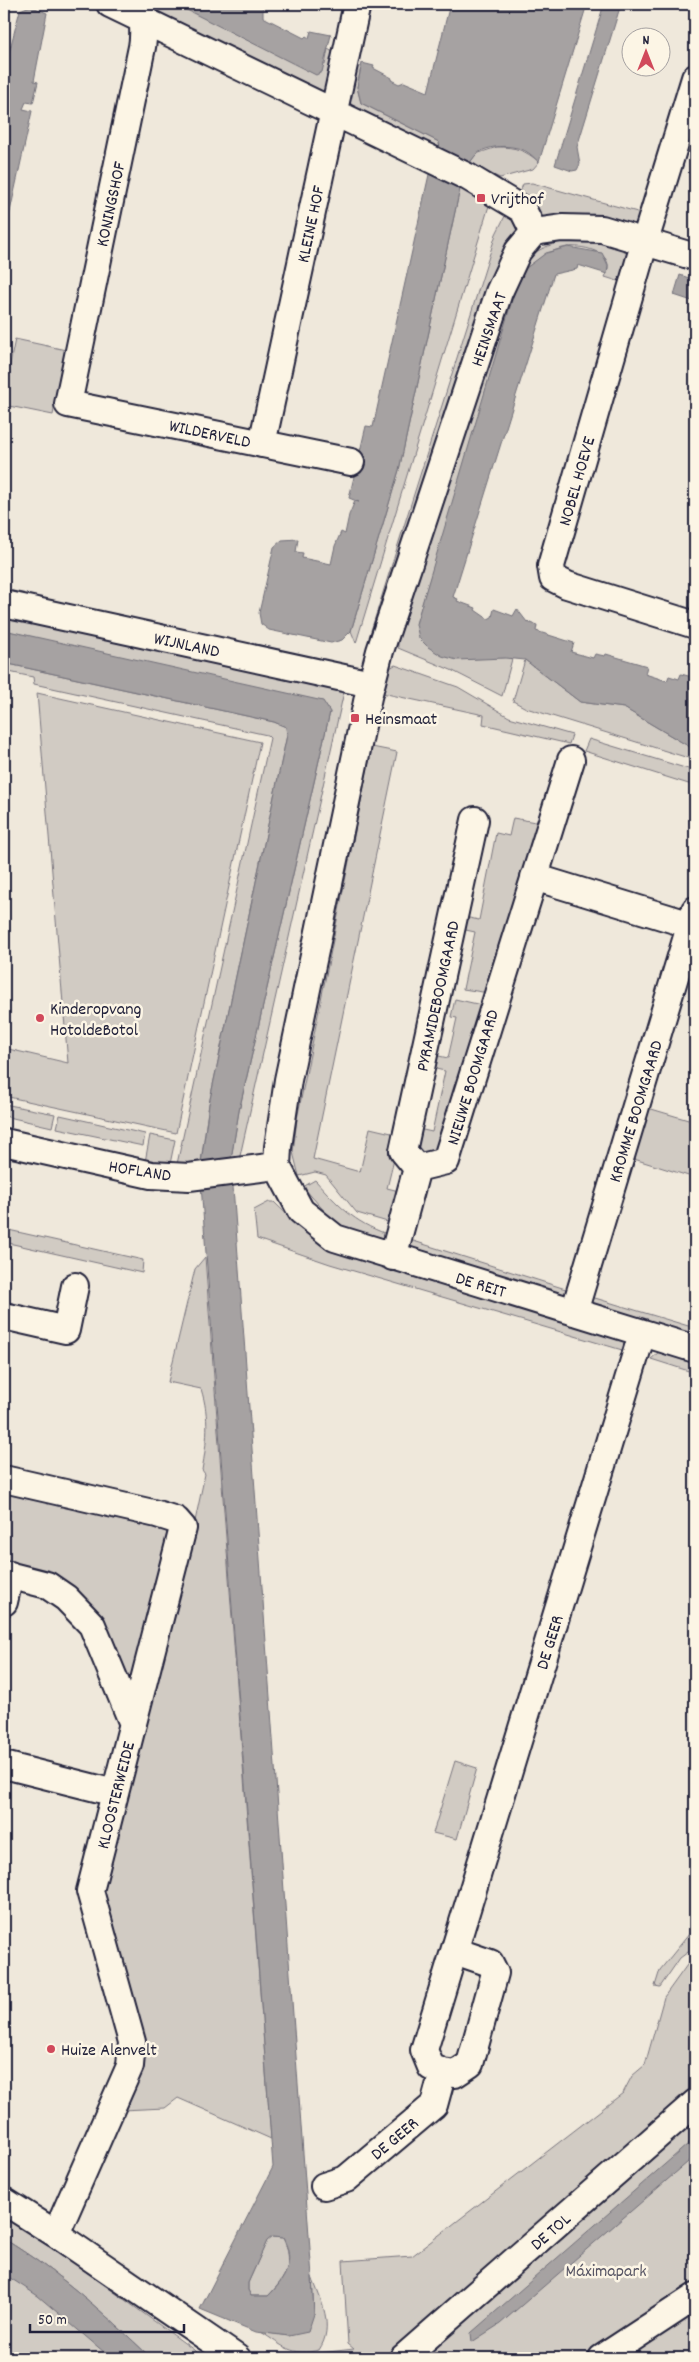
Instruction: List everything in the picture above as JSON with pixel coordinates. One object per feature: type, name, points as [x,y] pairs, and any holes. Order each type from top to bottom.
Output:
[{"type":"street","points":[[110,4],[142,11],[334,112],[468,177],[522,210],[534,232],[562,228],[602,230],[695,257]]},
{"type":"street","name":"KLEINE HOF","points":[[262,444],[357,4]]},
{"type":"street","name":"KONINGSHOF","points":[[68,404],[142,47],[145,31],[142,11]]},
{"type":"street","points":[[645,241],[695,78]]},
{"type":"street","name":"HEINSMAAT","points":[[283,1176],[278,1148],[288,1080],[371,684],[380,651],[499,292],[518,251],[534,232]]},
{"type":"street","name":"NOBEL HOEVE","points":[[645,241],[551,566],[553,578],[567,585],[695,624]]},
{"type":"street","name":"WILDERVELD","points":[[68,404],[352,462]]},
{"type":"street","name":"WIJNLAND","points":[[4,604],[371,684]]},
{"type":"street","name":"NIEUWE BOOMGAARD","points":[[417,1168],[446,1162],[571,760]]},
{"type":"street","name":"PYRAMIDEBOOMGAARD","points":[[417,1168],[403,1151],[475,820]]},
{"type":"street","points":[[534,877],[693,917]]},
{"type":"street","name":"KROMME BOOMGAARD","points":[[574,1312],[693,917]]},
{"type":"street","name":"HOFLAND","points":[[4,1142],[151,1175],[189,1176],[240,1170],[283,1176]]},
{"type":"street","points":[[393,1257],[417,1168]]},
{"type":"street","name":"DE REIT","points":[[283,1176],[301,1211],[336,1238],[695,1349]]},
{"type":"street","points":[[4,1316],[66,1330],[75,1286]]},
{"type":"street","name":"DE GEER","points":[[324,2186],[346,2179],[434,2105],[443,2072],[431,2067],[424,2050],[642,1334]]},
{"type":"street","name":"KLOOSTERWEIDE","points":[[4,1478],[157,1514],[176,1520],[183,1528],[90,1892],[132,2042],[130,2066],[56,2234]]},
{"type":"street","points":[[4,1602],[7,1575],[47,1584],[66,1598],[92,1625],[133,1724]]},
{"type":"street","points":[[4,1765],[115,1793]]},
{"type":"street","points":[[443,2072],[455,2074],[470,2064],[495,1973],[490,1963],[455,1951]]},
{"type":"street","name":"DE TOL","points":[[403,2358],[695,2103]]},
{"type":"street","points":[[4,2201],[56,2234],[237,2358]]},
{"type":"street","points":[[602,2358],[695,2297]]},
{"type":"green space","points":[[153,4],[175,4],[325,65],[328,49],[339,56],[329,90],[317,94],[157,13]]},
{"type":"green space","points":[[353,65],[361,67],[357,87],[361,103],[439,142],[440,150],[353,109],[347,94]]},
{"type":"green space","points":[[497,147],[520,150],[539,162],[533,169],[500,178],[469,164],[476,154]]},
{"type":"green space","points":[[532,183],[641,213],[635,228],[537,219],[519,195],[523,184]]},
{"type":"green space","points":[[461,184],[491,199],[356,643],[351,631],[399,470]]},
{"type":"green space","points":[[509,208],[522,230],[377,640],[369,637],[496,234]]},
{"type":"green space","points":[[570,239],[630,247],[621,282],[605,277],[608,269],[604,256],[582,247],[567,247],[555,250],[526,268],[416,624],[512,659],[502,696],[451,670],[398,648],[398,640],[505,293],[523,263],[537,251]]},
{"type":"green space","points":[[15,339],[66,350],[53,415],[4,405],[4,394]]},
{"type":"green space","points":[[4,612],[341,686],[343,696],[240,1156],[231,1159],[239,1111],[330,712],[4,630]]},
{"type":"green space","points":[[525,660],[580,702],[624,708],[695,750],[695,760],[526,708],[513,701]]},
{"type":"green space","points":[[4,663],[274,722],[286,727],[287,735],[209,1104],[201,1161],[177,1164],[270,738],[267,735],[34,684],[33,677],[4,671]]},
{"type":"green space","points":[[395,665],[458,687],[509,717],[572,735],[569,744],[483,724],[484,715],[382,693],[388,669]]},
{"type":"green space","points":[[37,693],[260,742],[176,1133],[4,1096],[4,1048],[68,1063]]},
{"type":"green space","points":[[589,739],[695,771],[695,786],[584,751]]},
{"type":"green space","points":[[372,747],[397,752],[313,1159],[360,1172],[370,1128],[400,1135],[387,1188],[399,1191],[391,1223],[357,1213],[326,1175],[315,1172],[299,1176],[293,1152],[297,1119]]},
{"type":"green space","points":[[513,818],[541,823],[489,993],[463,989],[475,932],[452,927],[455,915],[479,920],[496,833],[509,836]]},
{"type":"green space","points":[[455,999],[486,1006],[443,1147],[427,1157],[411,1144],[414,1128],[432,1132],[445,1071],[422,1066],[425,1053],[448,1058],[457,1018],[451,1017]]},
{"type":"green space","points":[[4,1104],[55,1114],[52,1127],[4,1116]]},
{"type":"green space","points":[[648,1108],[695,1122],[695,1178],[634,1159]]},
{"type":"green space","points":[[60,1115],[145,1134],[143,1146],[57,1128]]},
{"type":"green space","points":[[150,1135],[175,1140],[170,1164],[145,1162]]},
{"type":"green space","points":[[315,1180],[339,1205],[355,1218],[387,1234],[384,1242],[377,1243],[337,1225],[303,1187]]},
{"type":"green space","points":[[269,1202],[274,1202],[304,1231],[336,1250],[629,1341],[629,1352],[330,1264],[257,1239],[254,1210]]},
{"type":"green space","points":[[4,1229],[143,1260],[142,1273],[4,1242]]},
{"type":"green space","points":[[404,1238],[572,1291],[570,1297],[408,1250]]},
{"type":"green space","points":[[205,1257],[271,2139],[178,2098],[165,2108],[122,2110],[141,2064],[97,1891],[173,1607],[178,1602],[205,1474],[202,1470],[207,1420],[201,1389],[168,1382],[195,1269]]},
{"type":"green space","points":[[585,1295],[695,1328],[695,1335],[588,1303]]},
{"type":"green space","points":[[659,1352],[695,1363],[695,1373],[651,1359]]},
{"type":"green space","points":[[4,1485],[163,1523],[171,1537],[131,1711],[95,1620],[4,1568]]},
{"type":"green space","points":[[455,1761],[477,1768],[457,1839],[433,1833]]},
{"type":"green space","points":[[694,1928],[695,1947],[680,1958],[660,1987],[655,1986],[660,1970]]},
{"type":"green space","name":"Máximapark","points":[[695,1958],[695,2358],[276,2358],[354,2349],[348,2344],[343,2261],[412,2256],[623,2093],[632,2076],[645,2065],[664,1997],[687,1965]]},
{"type":"green space","points":[[4,2217],[74,2263],[194,2350],[202,2358],[151,2358],[81,2294],[25,2252],[4,2239]]},
{"type":"green space","points":[[272,2237],[283,2238],[288,2255],[287,2270],[280,2283],[268,2296],[251,2296],[248,2290],[248,2283],[267,2240]]},
{"type":"green space","points":[[4,2265],[119,2358],[4,2358]]},
{"type":"green space","points":[[312,2277],[325,2314],[326,2332],[324,2341],[319,2350],[310,2352],[295,2351],[282,2346],[261,2332],[289,2336],[314,2314]]},
{"type":"shaded area","points":[[175,4],[263,4],[263,17],[304,38],[306,36],[309,38],[311,31],[331,35],[322,72],[316,75]]},
{"type":"shaded area","points":[[450,4],[587,4],[539,162],[522,149],[493,147],[475,156],[461,184],[399,470],[351,631],[342,640],[331,643],[269,630],[261,624],[259,613],[274,547],[282,540],[298,539],[296,552],[303,553],[302,558],[331,564],[335,546],[341,532],[345,534],[349,515],[355,501],[359,502],[349,498],[366,426],[373,427],[430,170],[440,150],[439,142],[361,103],[357,87],[362,63],[374,66],[373,68],[399,84],[404,82],[428,92]]},
{"type":"shaded area","points":[[604,4],[621,4],[577,147],[580,164],[577,170],[572,171],[555,165]]},
{"type":"shaded area","points":[[30,6],[47,13],[34,81],[38,82],[33,103],[26,102],[23,109],[32,111],[4,239],[4,84],[7,84],[9,78],[4,76],[4,72],[20,10]]},
{"type":"shaded area","points":[[568,247],[602,253],[608,265],[607,274],[578,265],[577,269],[554,274],[453,597],[458,599],[457,601],[476,608],[475,610],[488,619],[492,617],[494,609],[513,616],[517,609],[527,622],[537,625],[536,631],[574,643],[571,652],[593,658],[595,654],[605,656],[606,654],[647,666],[645,674],[667,681],[669,676],[679,679],[681,674],[692,677],[690,683],[695,685],[695,750],[624,708],[580,702],[525,660],[505,658],[457,660],[442,656],[428,647],[419,638],[416,624],[515,290],[526,268],[546,253]]},
{"type":"shaded area","points":[[680,275],[695,280],[695,302],[674,295]]},
{"type":"shaded area","points":[[4,630],[323,701],[330,712],[239,1111],[231,1159],[314,2314],[308,2332],[289,2336],[256,2332],[200,2309],[273,2167],[200,1171],[209,1104],[287,735],[286,727],[274,722],[4,663]],"holes":[[[272,2237],[283,2238],[289,2255],[284,2277],[268,2296],[251,2296],[248,2290],[248,2283],[267,2241]]]},
{"type":"shaded area","points":[[695,2138],[695,2156],[500,2324],[472,2342],[471,2333]]},
{"type":"shaded area","points":[[4,2239],[25,2252],[81,2294],[151,2358],[111,2358],[38,2296],[4,2274]]},
{"type":"place","name":"Vrijthof","points":[[481,198]]},
{"type":"place","name":"Heinsmaat","points":[[355,718]]},
{"type":"place","name":"Kinderopvang HotoldeBotol","points":[[40,1018]]},
{"type":"place","name":"Huize Alenvelt","points":[[51,2049]]}]
